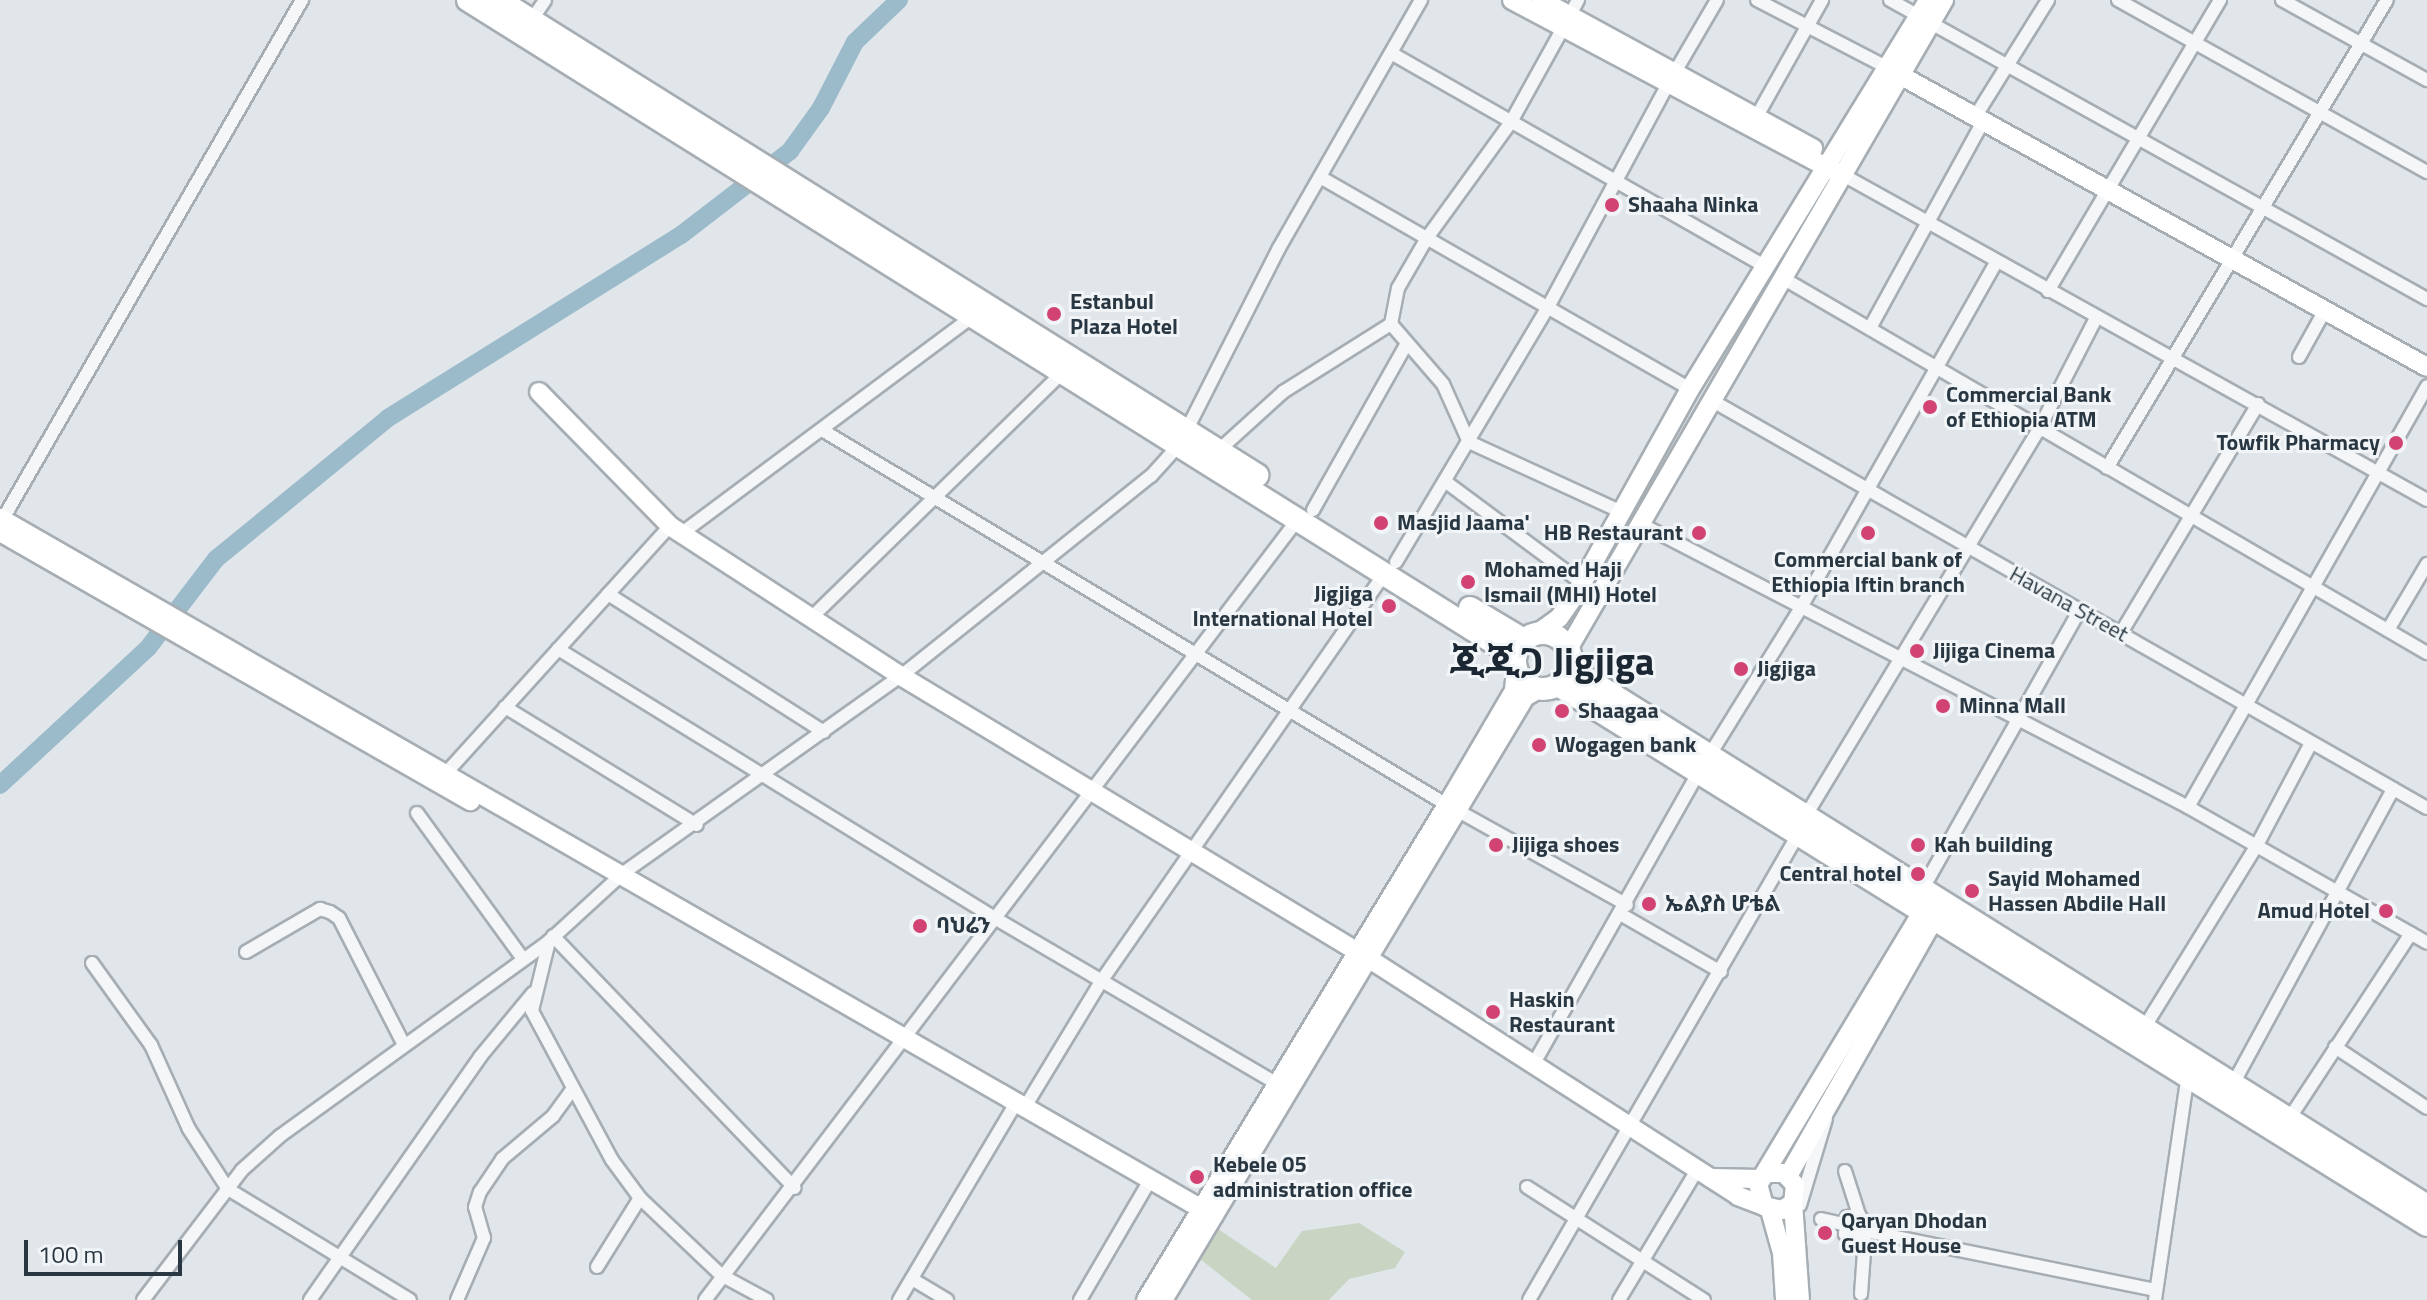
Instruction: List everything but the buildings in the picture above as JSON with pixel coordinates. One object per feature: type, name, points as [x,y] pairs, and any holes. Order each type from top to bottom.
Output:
[{"type":"highway","points":[[468,0],[738,160],[1523,650]]},
{"type":"highway","points":[[499,0],[738,160]]},
{"type":"highway","points":[[807,203],[973,316],[1063,372],[1183,438],[1218,451],[1306,514]]},
{"type":"highway","points":[[1523,650],[1554,635],[1559,673]]},
{"type":"highway","points":[[1523,650],[1523,681],[1559,673],[1802,825],[2144,1028],[2189,1067],[2233,1084],[2427,1206]]},
{"type":"highway","points":[[1931,903],[2189,1067],[2427,1225]]},
{"type":"main road","points":[[1512,0],[1570,14]]},
{"type":"main road","points":[[1541,0],[1570,14],[1672,78],[1828,163]]},
{"type":"main road","points":[[1146,1300],[1205,1217],[1525,697],[1559,673],[1639,523],[1845,176],[1894,71],[1926,13],[1944,0]]},
{"type":"main road","points":[[1894,71],[2427,367]]},
{"type":"main road","points":[[1454,808],[1514,691],[1523,650],[1559,618],[1582,583],[1690,389],[1764,266],[1828,163],[1894,71]]},
{"type":"main road","points":[[1672,78],[1757,116],[1845,176]]},
{"type":"main road","points":[[539,392],[676,530],[813,616],[901,676],[1192,855],[1364,956],[1704,1174],[1767,1208],[1782,1210],[1793,1203]]},
{"type":"main road","points":[[1,523],[1205,1217]]},
{"type":"main road","points":[[231,657],[446,773],[618,879]]},
{"type":"main road","points":[[1785,1300],[1782,1253],[1767,1208],[1757,1190],[1773,1176],[1829,1096],[1931,903]]},
{"type":"main road","points":[[1773,1176],[1931,903]]},
{"type":"main road","points":[[1163,1300],[1278,1084],[1364,956]]},
{"type":"main road","points":[[1018,1109],[1146,1187],[1205,1217]]},
{"type":"main road","points":[[1704,1174],[1773,1176],[1795,1185],[1793,1203],[1800,1300]]},
{"type":"street","points":[[1,523],[302,0]]},
{"type":"street","points":[[531,21],[545,0]]},
{"type":"street","points":[[143,1300],[228,1189],[280,1136],[551,938],[618,879],[901,676],[1049,563],[1151,476],[1183,438],[1320,177],[1421,0]]},
{"type":"street","points":[[899,1300],[1102,980],[1391,568],[1446,482],[1548,307],[1717,0]]},
{"type":"street","points":[[1757,0],[1894,71]]},
{"type":"street","points":[[1757,116],[1822,0]]},
{"type":"street","points":[[1890,0],[1926,13],[2008,65],[2427,299]]},
{"type":"street","points":[[1870,328],[2008,65],[2048,0]]},
{"type":"street","points":[[2118,0],[2323,111],[2427,172]]},
{"type":"street","points":[[2048,291],[2220,0]]},
{"type":"street","points":[[2282,0],[2427,80]]},
{"type":"street","points":[[2107,468],[2387,0]]},
{"type":"street","points":[[1570,14],[1511,122],[1427,238],[1398,288],[1391,324],[1456,404],[1469,442],[1622,512]]},
{"type":"street","points":[[1391,53],[1764,266]]},
{"type":"street","points":[[1845,176],[1996,263],[2173,361],[2258,404],[2427,500]]},
{"type":"street","points":[[1320,177],[1690,389]]},
{"type":"street","points":[[1533,1065],[1624,910],[1704,764],[1800,609],[1996,263]]},
{"type":"street","points":[[1786,280],[2427,653]]},
{"type":"street","points":[[2299,357],[2325,310]]},
{"type":"street","points":[[446,773],[608,594],[676,530],[822,430],[973,316]]},
{"type":"street","points":[[1529,1300],[1721,972],[1802,825],[2039,429],[2096,318]]},
{"type":"street","points":[[1218,451],[1283,392],[1391,324]]},
{"type":"street","points":[[705,1300],[721,1275],[795,1188],[900,1041],[998,920],[1195,656],[1306,514],[1406,345]]},
{"type":"street","points":[[813,616],[1063,372]]},
{"type":"street","points":[[2188,807],[2243,705],[2316,588],[2377,471],[2427,386]]},
{"type":"street","name":"Havana Street","points":[[1711,400],[2427,808]]},
{"type":"street","points":[[2121,633],[2258,404]]},
{"type":"street","points":[[822,430],[930,499],[1025,556],[1049,563],[1195,656],[1624,910],[1721,972]]},
{"type":"street","points":[[1446,482],[1582,583]]},
{"type":"street","points":[[1639,523],[1800,609],[2188,807],[2427,943]]},
{"type":"street","points":[[2388,630],[2427,564]]},
{"type":"street","points":[[608,594],[824,732]]},
{"type":"street","points":[[1931,903],[2079,611]]},
{"type":"street","points":[[558,649],[998,920],[1278,1084]]},
{"type":"street","points":[[505,707],[697,825]]},
{"type":"street","points":[[2144,1028],[2257,845],[2311,743]]},
{"type":"street","points":[[2233,1084],[2393,789]]},
{"type":"street","points":[[417,813],[523,959]]},
{"type":"street","points":[[246,952],[320,909],[330,912],[339,918],[404,1045]]},
{"type":"street","points":[[2289,1119],[2411,933]]},
{"type":"street","points":[[551,938],[533,993],[532,1011],[572,1090],[640,1198],[721,1275],[767,1300]]},
{"type":"street","points":[[551,938],[795,1188]]},
{"type":"street","points":[[92,963],[151,1045],[189,1129],[228,1189],[338,1259],[410,1300]]},
{"type":"street","points":[[310,1300],[480,1057],[533,993]]},
{"type":"street","points":[[2335,1047],[2427,1108]]},
{"type":"street","points":[[1821,1219],[1843,1224],[1850,1237],[1864,1233],[2156,1295],[2189,1067]]},
{"type":"street","points":[[457,1300],[484,1238],[475,1207],[480,1192],[502,1159],[553,1116],[572,1090]]},
{"type":"street","points":[[1796,1232],[1829,1096]]},
{"type":"street","points":[[1845,1171],[1864,1233],[1861,1294]]},
{"type":"street","points":[[1619,1300],[1643,1260],[1704,1174]]},
{"type":"street","points":[[1080,1300],[1146,1187]]},
{"type":"street","points":[[1527,1187],[1574,1221],[1643,1260],[1704,1300]]},
{"type":"street","points":[[597,1267],[640,1198]]},
{"type":"street","points":[[1843,1224],[1847,1217],[1859,1215]]},
{"type":"street","points":[[912,1279],[947,1300]]},
{"type":"green space","points":[[1359,1223],[1405,1252],[1395,1268],[1349,1279],[1329,1300],[1252,1300],[1200,1259],[1218,1229],[1276,1268],[1302,1231]]},
{"type":"waterway","points":[[0,785],[148,648],[216,559],[388,418],[681,235],[790,151],[821,108],[855,42],[899,0]]},
{"type":"place","name":"Shaaha Ninka","points":[[1612,205]]},
{"type":"place","name":"Estanbul Plaza Hotel","points":[[1054,314]]},
{"type":"place","name":"Commercial Bank of Ethiopia ATM","points":[[1930,407]]},
{"type":"place","name":"Towfik Pharmacy","points":[[2396,443]]},
{"type":"place","name":"Masjid Jaama'","points":[[1381,523]]},
{"type":"place","name":"HB Restaurant","points":[[1699,533]]},
{"type":"place","name":"Commercial bank of Ethiopia Iftin branch","points":[[1868,533]]},
{"type":"place","name":"Mohamed Haji Ismail (MHI) Hotel","points":[[1468,582]]},
{"type":"place","name":"Jigjiga International Hotel","points":[[1389,606]]},
{"type":"place","name":"Jijiga Cinema","points":[[1917,651]]},
{"type":"place","name":"Jigjiga","points":[[1741,669]]},
{"type":"place","name":"Minna Mall","points":[[1943,706]]},
{"type":"place","name":"Shaagaa","points":[[1562,711]]},
{"type":"place","name":"Wogagen bank","points":[[1539,745]]},
{"type":"place","name":"Jijiga shoes","points":[[1496,845]]},
{"type":"place","name":"Kah building","points":[[1918,845]]},
{"type":"place","name":"Central hotel","points":[[1918,874]]},
{"type":"place","name":"Sayid Mohamed Hassen Abdile Hall","points":[[1972,891]]},
{"type":"place","name":"ኤልያስ ሆቴል","points":[[1649,904]]},
{"type":"place","name":"Amud Hotel","points":[[2386,911]]},
{"type":"place","name":"ባህሬን","points":[[920,926]]},
{"type":"place","name":"Haskin Restaurant","points":[[1493,1012]]},
{"type":"place","name":"Kebele 05 administration office","points":[[1197,1177]]},
{"type":"place","name":"Qaryan Dhodan Guest House","points":[[1825,1233]]},
{"type":"district","name":"ጂጂጋ Jigjiga","points":[[1552,662]]}]
